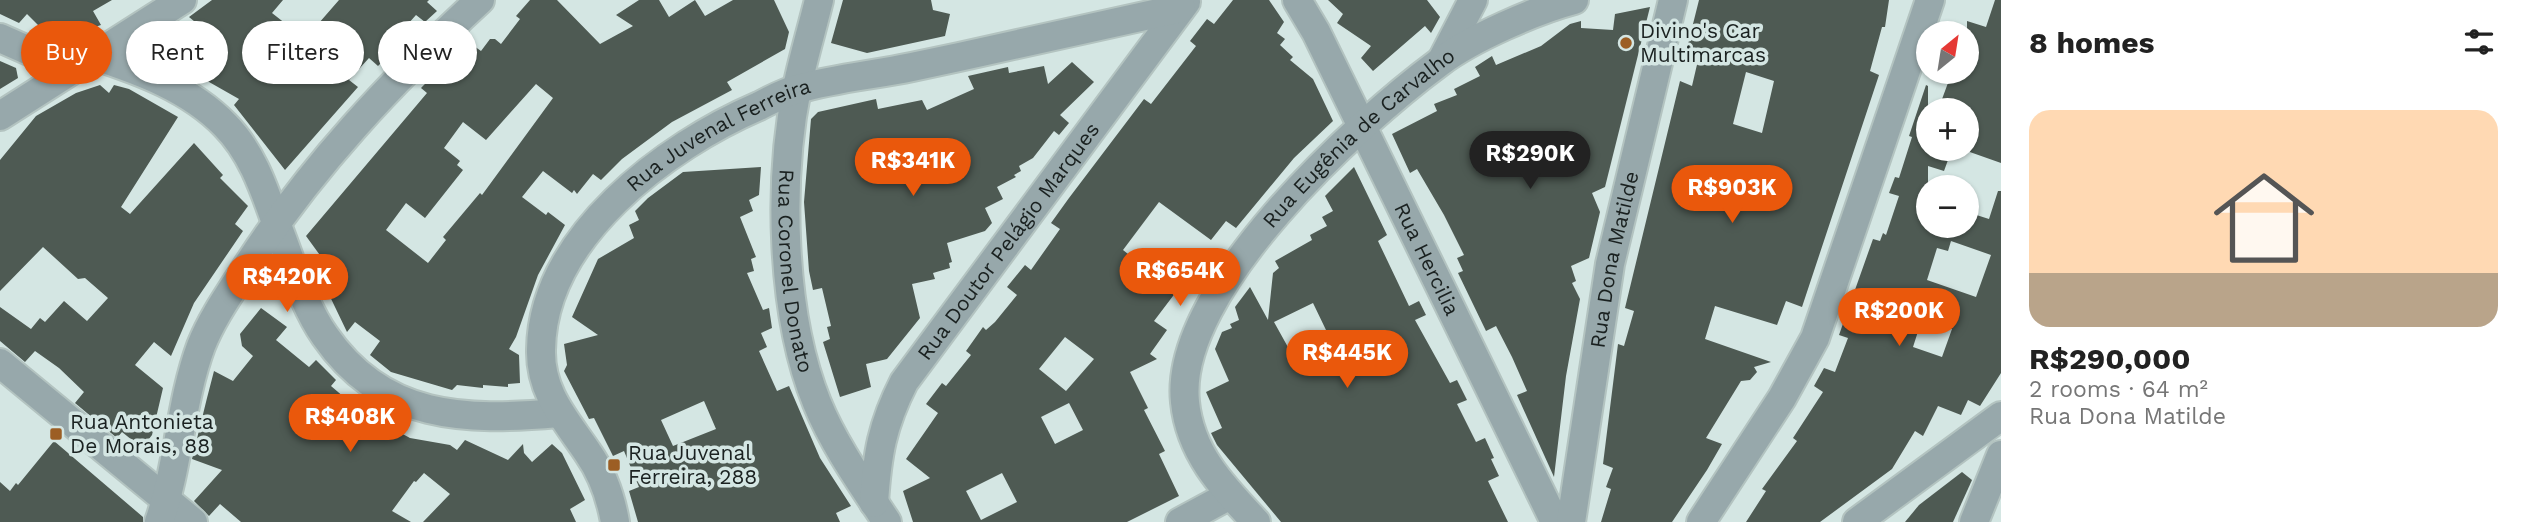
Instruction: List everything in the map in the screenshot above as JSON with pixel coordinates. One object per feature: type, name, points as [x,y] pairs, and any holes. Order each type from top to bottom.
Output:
[{"type":"street","points":[[112,45],[182,0]]},
{"type":"street","points":[[163,511],[189,382],[210,325],[276,222],[330,152],[380,97],[480,0]]},
{"type":"street","name":"Rua Coronel Donato","points":[[819,0],[796,89],[787,188],[788,268],[794,322],[816,402],[830,431],[881,512]]},
{"type":"street","name":"Rua Hercilia","points":[[1297,0],[1316,32],[1555,522]]},
{"type":"street","points":[[1442,60],[1473,0]]},
{"type":"street","name":"Rua Eugênia de Carvalho","points":[[1256,522],[1207,467],[1191,436],[1184,400],[1186,366],[1204,314],[1246,253],[1289,201],[1362,127],[1442,60],[1528,4],[1574,0]]},
{"type":"street","name":"Rua Dona Matilde","points":[[1571,522],[1610,264],[1673,0]]},
{"type":"street","points":[[1701,522],[1782,398],[1815,338],[1930,0]]},
{"type":"street","name":"Rua Juvenal Ferreira","points":[[615,522],[602,480],[589,454],[558,413],[545,382],[541,350],[549,303],[574,254],[619,195],[646,172],[726,120],[796,89],[1184,4]]},
{"type":"street","name":"Rua Doutor Pelágio Marques","points":[[881,512],[878,449],[889,412],[904,382],[1184,4]]},
{"type":"street","points":[[0,38],[21,47]]},
{"type":"street","points":[[112,61],[146,72],[190,97],[226,126],[261,179],[323,334],[362,378],[378,391],[399,400],[454,415],[520,416],[558,413]]},
{"type":"street","points":[[0,116],[48,84]]},
{"type":"street","points":[[0,363],[163,511],[193,522]]},
{"type":"street","points":[[1857,522],[2001,416]]},
{"type":"street","points":[[1973,522],[2001,455]]},
{"type":"street","points":[[1180,522],[1230,495]]},
{"type":"building","points":[[0,0],[112,0],[93,11],[99,21],[34,21],[27,14],[19,23],[0,14]]},
{"type":"building","points":[[212,0],[283,0],[272,13],[282,21],[242,21],[242,84],[354,84],[358,87],[285,170],[234,105],[239,99],[213,84],[228,84],[228,21],[194,21],[189,17]]},
{"type":"building","points":[[339,0],[429,0],[427,2],[437,11],[426,21],[416,15],[411,21],[378,21],[378,66],[369,58],[364,64],[364,21],[321,21]]},
{"type":"building","points":[[530,0],[557,0],[600,44],[633,26],[616,15],[639,0],[659,0],[669,17],[695,0],[705,16],[733,0],[774,0],[789,32],[785,49],[727,82],[732,90],[672,122],[622,159],[601,180],[593,174],[577,194],[543,171],[522,197],[565,225],[538,275],[516,337],[509,349],[519,355],[520,383],[508,384],[508,387],[483,385],[483,388],[457,385],[452,390],[391,372],[370,355],[380,341],[355,322],[347,332],[323,282],[330,269],[306,236],[427,93],[421,88],[425,84],[477,84],[477,48],[481,51],[490,39],[501,44],[520,19],[516,16]],"holes":[[[536,84],[553,98],[482,195],[480,193],[443,237],[446,240],[428,263],[386,230],[406,203],[425,218],[463,170],[457,165],[460,161],[444,148],[463,122],[486,140]]]},
{"type":"building","points":[[843,0],[931,0],[933,10],[950,14],[945,36],[867,53],[831,43]]},
{"type":"building","points":[[1233,0],[1269,0],[1284,22],[1277,33],[1285,39],[1280,45],[1293,57],[1290,60],[1313,79],[1333,121],[1294,158],[1236,228],[1226,221],[1211,240],[1159,202],[1123,250],[1176,292],[1154,321],[1167,330],[1150,354],[1157,359],[1130,372],[1148,408],[1144,410],[1165,451],[1159,454],[1179,496],[1127,522],[913,522],[903,491],[930,478],[906,459],[938,413],[926,404],[942,383],[946,386],[971,355],[966,351],[983,327],[986,330],[995,322],[1017,295],[1007,287],[1025,265],[1031,270],[1060,229],[1051,223],[1144,99],[1151,104],[1196,46],[1190,41],[1207,19],[1214,24]],"holes":[[[1065,337],[1094,359],[1066,391],[1039,369]],[[1069,403],[1083,430],[1055,444],[1041,417]],[[1002,473],[1017,502],[981,520],[966,491]]]},
{"type":"building","points":[[1328,0],[1427,0],[1440,17],[1431,33],[1425,26],[1373,71],[1361,58],[1371,46],[1337,23],[1343,14]]},
{"type":"building","points":[[1699,0],[1889,0],[1885,27],[1882,27],[1870,71],[1879,75],[1802,307],[1786,301],[1777,325],[1715,306],[1705,339],[1771,362],[1754,367],[1757,372],[1750,380],[1741,381],[1706,438],[1722,444],[1672,522],[1601,522],[1611,489],[1606,487],[1613,468],[1603,464],[1618,344],[1624,346],[1634,311],[1625,308],[1680,81],[1692,86],[1699,56],[1686,52]],"holes":[[[1746,72],[1774,81],[1762,133],[1733,124]]]},
{"type":"building","points":[[1995,0],[2001,0],[2001,163],[1979,155],[1979,98],[1942,98],[1948,84],[1979,84],[1979,25],[1986,27]]},
{"type":"building","points":[[1650,7],[1605,187],[1592,193],[1600,212],[1589,258],[1571,266],[1576,281],[1572,283],[1580,299],[1566,376],[1554,477],[1517,395],[1527,391],[1512,357],[1496,326],[1486,331],[1458,273],[1463,271],[1457,258],[1464,255],[1417,169],[1410,173],[1392,134],[1437,111],[1434,104],[1457,95],[1454,89],[1480,76],[1475,67],[1492,56],[1496,65],[1541,46],[1570,24],[1581,21],[1581,28],[1613,30],[1615,14]]},
{"type":"building","points":[[0,61],[16,68],[18,78],[0,89]]},
{"type":"building","points":[[1072,62],[1094,82],[1060,115],[1069,123],[1059,135],[1054,131],[1033,158],[1019,166],[1021,171],[1014,175],[1016,177],[997,187],[1003,199],[985,208],[992,223],[985,231],[947,243],[952,262],[949,263],[950,268],[933,273],[935,279],[912,284],[920,318],[887,359],[866,364],[871,387],[840,397],[823,342],[830,339],[827,327],[831,326],[822,288],[813,290],[809,271],[804,202],[811,119],[818,112],[876,99],[878,109],[922,100],[927,110],[974,89],[968,76],[1008,67],[1009,73],[1044,66],[1048,84]]},
{"type":"building","points":[[100,85],[109,93],[114,85],[129,89],[178,117],[121,207],[130,214],[194,143],[223,175],[220,178],[248,206],[235,224],[243,231],[194,303],[171,356],[154,342],[135,365],[163,388],[152,435],[142,448],[122,432],[117,438],[75,403],[84,392],[59,368],[35,351],[25,362],[0,341],[0,307],[31,329],[40,318],[45,322],[64,301],[87,321],[108,298],[85,278],[78,279],[43,247],[0,291],[0,160],[36,116],[76,93]]},
{"type":"building","points":[[1926,85],[1928,98],[1922,98]]},
{"type":"building","points":[[1916,115],[1916,161],[1948,161],[1944,171],[1928,166],[1928,175],[1916,175],[1916,238],[1979,238],[1979,216],[1989,219],[1998,191],[2001,191],[2001,373],[1980,406],[1968,400],[1961,415],[1938,406],[1923,436],[1915,431],[1892,469],[1820,522],[1746,522],[1766,491],[1762,489],[1797,441],[1793,438],[1823,392],[1814,386],[1824,368],[1835,372],[1848,338],[1839,335],[1873,239],[1880,241],[1883,233],[1886,235],[1899,196],[1889,193],[1895,177],[1899,178],[1912,137],[1909,136]],"holes":[[[1951,241],[1991,255],[1976,297],[1927,280],[1937,248],[1948,251]],[[1922,319],[1952,329],[1942,357],[1913,347]]]},
{"type":"building","points":[[761,167],[759,195],[749,200],[753,211],[740,217],[756,257],[751,259],[754,271],[747,273],[763,310],[769,308],[772,328],[761,333],[767,347],[759,351],[777,391],[789,386],[820,458],[851,506],[836,513],[840,522],[638,522],[629,491],[639,487],[624,451],[613,456],[594,418],[589,419],[564,371],[567,365],[564,344],[598,335],[572,317],[598,259],[634,238],[629,225],[639,220],[635,211],[683,172]],"holes":[[[704,401],[716,429],[673,446],[661,420]]]},
{"type":"building","points":[[1354,167],[1387,235],[1378,241],[1409,306],[1419,301],[1426,315],[1415,320],[1450,383],[1457,380],[1467,400],[1457,404],[1476,442],[1485,438],[1494,458],[1491,459],[1499,476],[1488,481],[1508,522],[1281,522],[1217,445],[1211,433],[1222,428],[1206,392],[1229,381],[1215,349],[1222,332],[1232,328],[1230,324],[1239,320],[1235,307],[1250,287],[1268,320],[1273,273],[1279,268],[1275,261],[1312,240],[1310,235],[1327,226],[1322,217],[1333,211],[1325,196]],"holes":[[[1313,303],[1326,330],[1289,349],[1274,322]]]},
{"type":"building","points":[[261,308],[287,327],[276,340],[309,367],[316,360],[336,380],[331,386],[379,427],[383,415],[399,423],[397,431],[410,438],[450,445],[457,450],[465,440],[508,460],[523,444],[524,453],[532,462],[552,444],[562,453],[585,500],[570,509],[576,522],[423,522],[450,494],[424,473],[414,481],[392,511],[411,522],[241,522],[220,504],[209,516],[194,501],[222,470],[192,459],[207,398],[214,371],[233,381],[253,356],[242,346],[240,334]]},
{"type":"building","points":[[54,441],[143,517],[143,522],[0,522],[0,482],[10,491],[16,483],[18,485]]},
{"type":"building","points":[[1962,472],[1972,480],[1953,522],[1905,522],[1919,505]]},
{"type":"place","name":"Divino's Car Multimarcas","points":[[1626,43]]},
{"type":"place","name":"Rua Antonieta De Morais, 88","points":[[56,434]]},
{"type":"place","name":"Rua Juvenal Ferreira, 288","points":[[614,465]]}]
